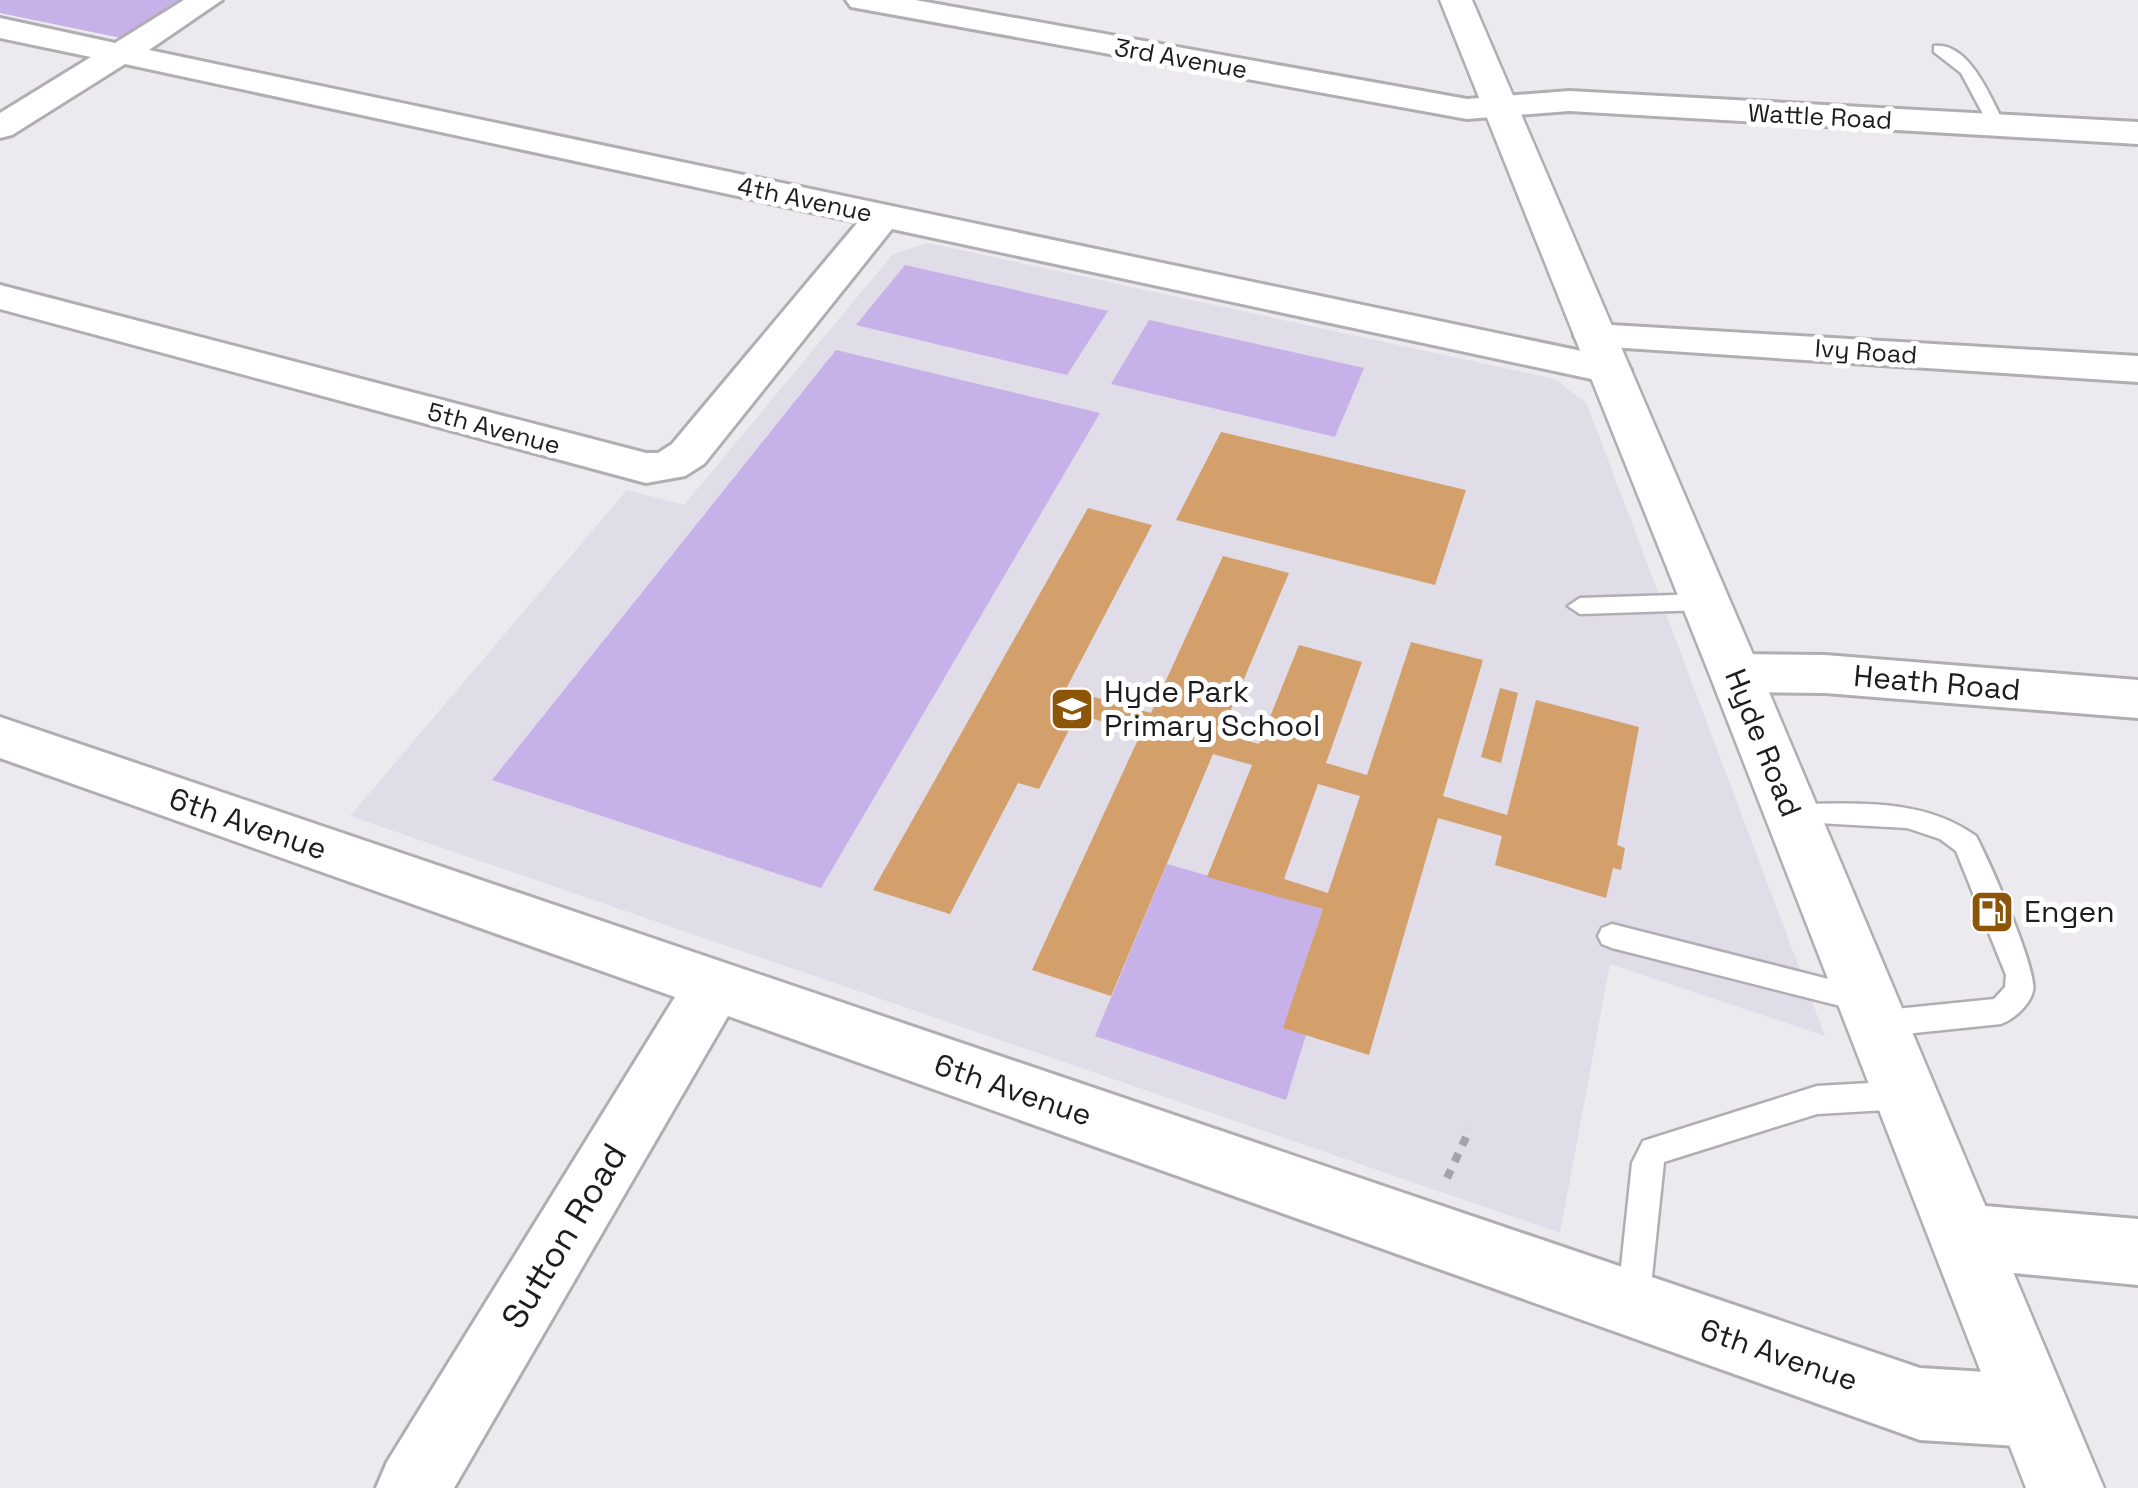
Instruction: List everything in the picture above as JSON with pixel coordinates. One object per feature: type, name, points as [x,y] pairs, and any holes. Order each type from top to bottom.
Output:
[{"type":"street","points":[[0,128],[206,0]]},
{"type":"street","name":"3rd Avenue","points":[[862,0],[1466,108],[1502,106]]},
{"type":"street","name":"Hyde Road","points":[[1456,0],[1735,673],[2065,1488]]},
{"type":"street","name":"4th Avenue","points":[[0,28],[883,216],[1602,353]]},
{"type":"street","name":"Wattle Road","points":[[1502,106],[1569,101],[2138,133]]},
{"type":"street","name":"5th Avenue","points":[[0,298],[646,468],[661,468],[674,466],[688,454],[883,216]]},
{"type":"street","name":"Ivy Road","points":[[1602,353],[2138,369]]},
{"type":"street","name":"Heath Road","points":[[1735,673],[1825,674],[2138,698]]},
{"type":"street","name":"6th Avenue","points":[[0,736],[1920,1404],[2034,1411]]},
{"type":"street","name":"Sutton Road","points":[[413,1488],[716,984]]},
{"type":"street","points":[[1962,1236],[2138,1252]]},
{"type":"lane","points":[[1939,49],[1968,70],[1997,126]]},
{"type":"lane","points":[[1580,606],[1705,602]]},
{"type":"lane","points":[[1612,936],[1871,1012],[2002,1011],[2019,992],[2020,976],[1967,844],[1953,832],[1923,819],[1790,814]]},
{"type":"lane","points":[[1633,1305],[1647,1162],[1654,1151],[1817,1100],[1904,1095]]},
{"type":"shaded area","points":[[0,0],[183,0],[121,38],[0,13]]},
{"type":"shaded area","name":"Hyde Park Primary School","points":[[928,243],[1555,379],[1587,404],[1825,1036],[1610,964],[1560,1233],[350,816],[627,490],[684,505],[893,254]]},
{"type":"shaded area","points":[[905,265],[1108,311],[1067,375],[856,325]]},
{"type":"shaded area","points":[[1149,320],[1364,368],[1335,437],[1111,384]]},
{"type":"shaded area","points":[[836,350],[1100,413],[821,888],[492,780]]},
{"type":"shaded area","points":[[1167,864],[1323,909],[1284,1027],[1306,1035],[1286,1100],[1095,1036]]},
{"type":"building","points":[[1221,432],[1466,490],[1435,585],[1176,520]]},
{"type":"building","points":[[1088,508],[1152,525],[1066,689],[1151,713],[1223,556],[1289,573],[1221,733],[1259,744],[1299,645],[1362,662],[1326,763],[1367,775],[1411,642],[1483,660],[1443,796],[1507,815],[1536,700],[1639,727],[1617,845],[1625,848],[1621,870],[1613,868],[1606,898],[1495,865],[1502,836],[1438,818],[1369,1055],[1283,1028],[1323,909],[1207,877],[1252,765],[1213,754],[1111,996],[1032,970],[1141,733],[1077,714],[1039,789],[1018,783],[950,914],[873,890]],"holes":[[[1318,784],[1360,796],[1328,893],[1284,879]]]},
{"type":"building","points":[[1500,688],[1518,693],[1501,763],[1481,757]]},
{"type":"place","name":"Hyde Park Primary School","points":[[1072,709]]},
{"type":"place","name":"Engen","points":[[1992,912]]}]
